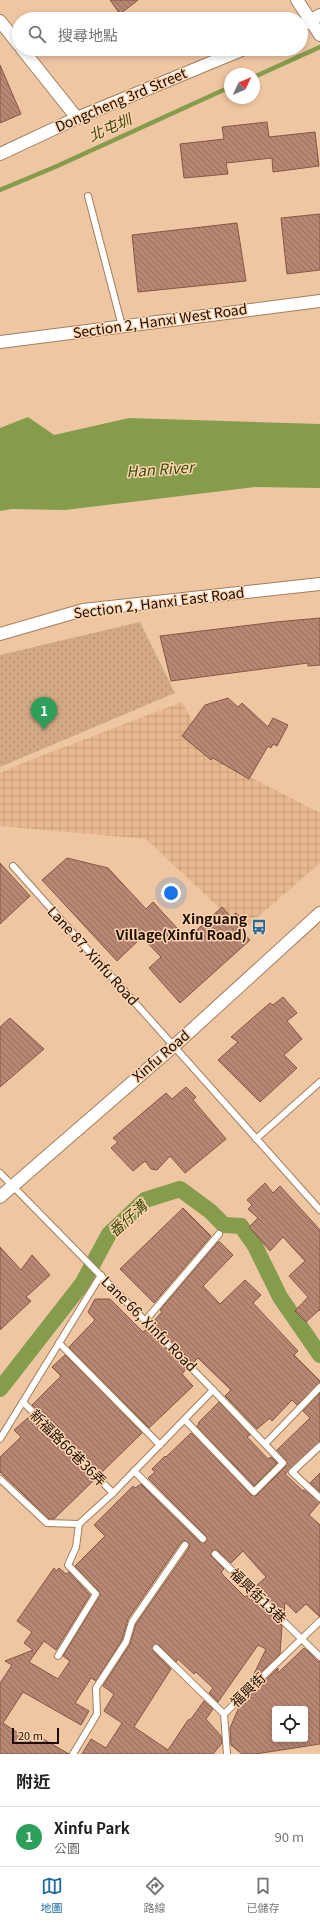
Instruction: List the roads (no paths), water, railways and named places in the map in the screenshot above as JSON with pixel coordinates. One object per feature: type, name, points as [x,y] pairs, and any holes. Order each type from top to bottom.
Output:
[{"type":"street","points":[[297,0],[305,12]]},
{"type":"street","points":[[308,16],[314,25]]},
{"type":"street","points":[[0,21],[12,36]]},
{"type":"street","points":[[28,56],[77,118]]},
{"type":"street","name":"Dongcheng 3rd Street","points":[[0,154],[77,118],[227,56]]},
{"type":"street","name":"Section 2, Hanxi West Road","points":[[0,342],[320,300]]},
{"type":"street","name":"Section 2, Hanxi East Road","points":[[0,634],[83,610],[320,584]]},
{"type":"street","name":"Xinfu Road","points":[[0,1197],[174,1046],[320,913]]},
{"type":"lane","points":[[88,196],[122,326]]},
{"type":"lane","name":"Lane 87, Xinfu Road","points":[[13,866],[320,1210]]},
{"type":"lane","points":[[256,1139],[320,1082]]},
{"type":"lane","name":"Lane 66, Xinfu Road","points":[[0,1173],[213,1390],[283,1464],[254,1492],[185,1420]]},
{"type":"lane","points":[[145,1321],[219,1234]]},
{"type":"lane","points":[[0,1439],[101,1275]]},
{"type":"lane","points":[[59,1343],[160,1445]]},
{"type":"lane","points":[[264,1444],[320,1387]]},
{"type":"lane","points":[[58,1656],[96,1594],[68,1565],[76,1547],[79,1524],[113,1493],[213,1390]]},
{"type":"lane","name":"新福路66巷36弄","points":[[22,1402],[113,1493]]},
{"type":"lane","points":[[320,1446],[292,1472],[320,1498]]},
{"type":"lane","points":[[134,1471],[203,1539]]},
{"type":"lane","points":[[0,1479],[47,1524],[79,1524]]},
{"type":"lane","points":[[73,1754],[97,1714],[96,1688],[126,1642],[132,1622],[185,1544]]},
{"type":"lane","name":"福興街13巷","points":[[215,1554],[302,1638]]},
{"type":"lane","name":"福興街","points":[[227,1754],[224,1714],[320,1621]]},
{"type":"lane","points":[[302,1638],[320,1657]]},
{"type":"lane","points":[[156,1648],[224,1714]]},
{"type":"water","name":"Han River","points":[[28,417],[54,435],[129,418],[320,424],[320,488],[255,487],[65,510],[12,509],[0,511],[0,428]]},
{"type":"waterway","name":"北屯圳","points":[[308,52],[320,47]]},
{"type":"waterway","name":"北屯圳","points":[[260,74],[300,56]]},
{"type":"waterway","name":"北屯圳","points":[[0,190],[55,167],[224,90]]},
{"type":"waterway","name":"番仔溝","points":[[0,1389],[82,1284],[109,1234],[145,1200],[180,1189],[210,1211],[224,1225],[241,1226],[255,1246],[280,1297],[320,1355]]},
{"type":"place","name":"Xinfu Park","points":[[44,730]]},
{"type":"place","name":"Xinguang Village(Xinfu Road)","points":[[259,927]]}]
